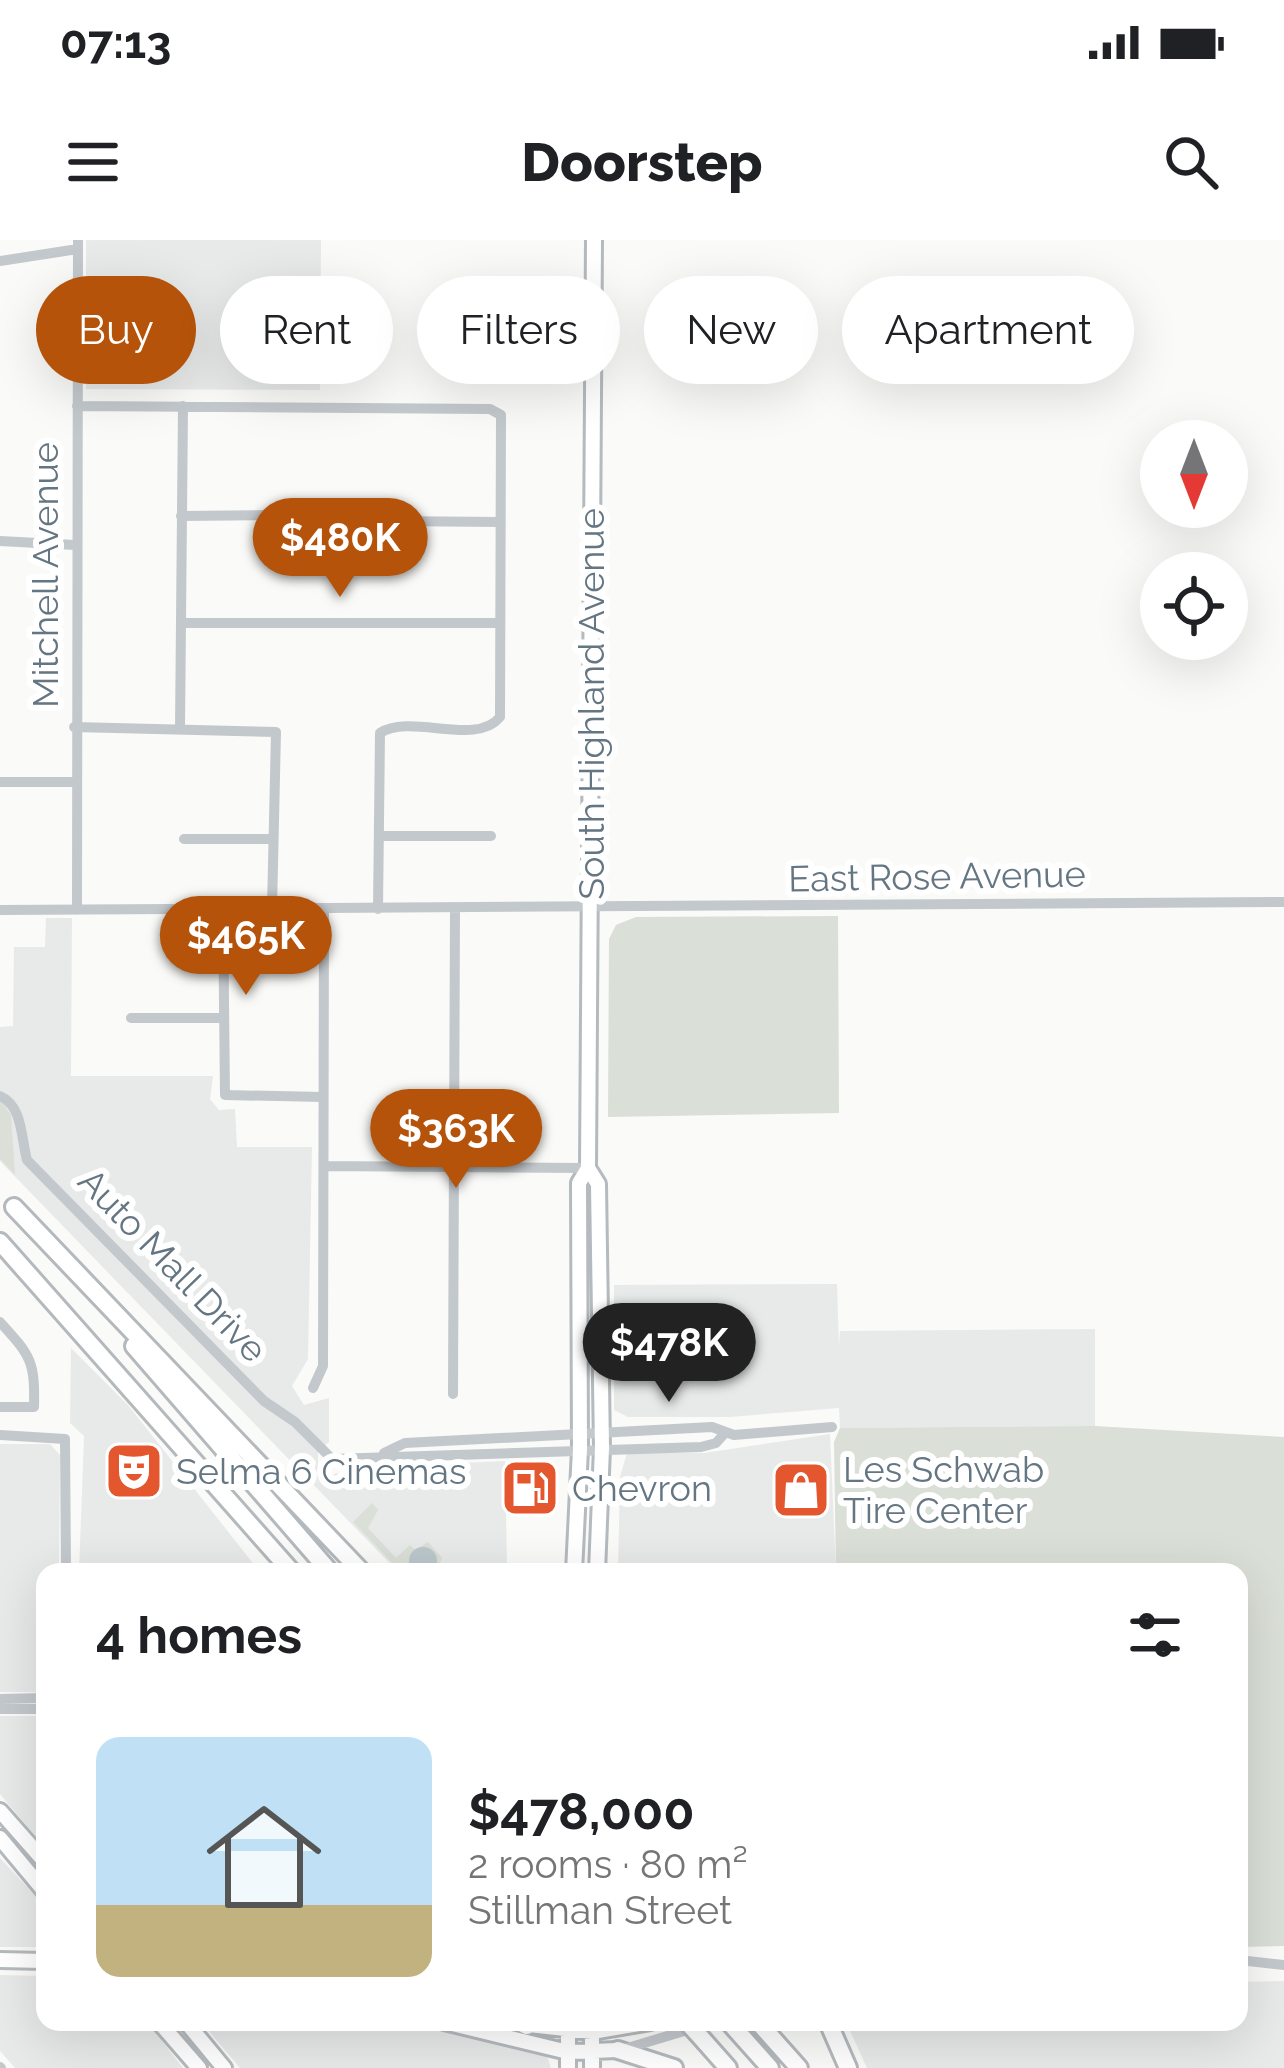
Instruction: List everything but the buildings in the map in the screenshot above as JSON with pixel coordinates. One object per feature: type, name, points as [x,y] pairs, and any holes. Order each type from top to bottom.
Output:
[{"type":"highway","points":[[0,1192],[353,1563]]},
{"type":"highway","points":[[14,1207],[322,1563]]},
{"type":"highway","points":[[0,1243],[284,1563]]},
{"type":"highway","points":[[180,1442],[269,1563]]},
{"type":"highway","points":[[695,2031],[728,2068]]},
{"type":"highway","points":[[738,2031],[770,2068]]},
{"type":"highway","points":[[766,2031],[799,2068]]},
{"type":"highway","points":[[832,2031],[848,2068]]},
{"type":"highway","points":[[618,2050],[674,2068]]},
{"type":"main road","name":"South Highland Avenue","points":[[574,1563],[580,1449],[580,1183],[588,1168],[594,240]]},
{"type":"main road","name":"South Highland Avenue","points":[[588,1168],[598,1184],[602,1448],[597,1563]]},
{"type":"main road","points":[[0,1811],[36,1852]]},
{"type":"main road","points":[[0,1826],[10,1838],[24,1838]]},
{"type":"main road","points":[[0,1838],[36,1881]]},
{"type":"main road","points":[[13,1853],[36,1864]]},
{"type":"main road","points":[[0,1960],[36,1961]]},
{"type":"main road","points":[[167,2031],[199,2068]]},
{"type":"main road","points":[[193,2031],[224,2068]]},
{"type":"main road","points":[[473,2031],[568,2060],[592,2060],[618,2050]]},
{"type":"street","points":[[0,261],[78,244]]},
{"type":"street","name":"Mitchell Avenue","points":[[77,910],[78,244]]},
{"type":"street","points":[[76,406],[496,410],[502,419],[497,722],[480,728],[388,728],[380,733],[378,909]]},
{"type":"street","points":[[180,728],[183,406]]},
{"type":"street","points":[[182,516],[270,515]]},
{"type":"street","points":[[386,521],[500,522]]},
{"type":"street","points":[[0,541],[75,545]]},
{"type":"street","points":[[181,623],[500,623]]},
{"type":"street","points":[[74,727],[276,732],[272,909]]},
{"type":"street","points":[[0,782],[75,782]]},
{"type":"street","points":[[379,836],[491,836]]},
{"type":"street","points":[[184,839],[271,839]]},
{"type":"street","name":"East Rose Avenue","points":[[0,910],[591,910],[1284,902]]},
{"type":"street","points":[[314,1388],[322,1366],[324,909]]},
{"type":"street","points":[[453,1394],[455,909]]},
{"type":"street","points":[[224,910],[225,1095],[323,1097]]},
{"type":"street","points":[[131,1018],[223,1018]]},
{"type":"street","name":"Auto Mall Drive","points":[[0,1096],[12,1102],[27,1160],[264,1401],[295,1422],[332,1459],[381,1455]]},
{"type":"street","points":[[324,1166],[588,1168]]},
{"type":"street","points":[[0,1322],[31,1357],[34,1369],[34,1407],[0,1407]]},
{"type":"street","points":[[381,1455],[405,1443],[580,1432],[712,1427],[724,1433],[832,1427]]},
{"type":"street","points":[[381,1455],[700,1447],[716,1443],[724,1433]]},
{"type":"street","points":[[0,1435],[64,1438],[66,1563]]},
{"type":"street","points":[[0,1699],[36,1698]]},
{"type":"street","points":[[0,1708],[36,1709]]},
{"type":"street","points":[[1248,1965],[1284,1965]]},
{"type":"street","points":[[618,2050],[683,2031]]},
{"type":"shaded area","points":[[86,240],[321,240],[321,276],[220,276],[220,384],[320,384],[320,390],[86,389],[86,384],[196,384],[196,276],[86,276]]},
{"type":"shaded area","points":[[838,916],[839,1113],[608,1117],[609,939],[616,925],[636,917]]},
{"type":"shaded area","points":[[46,918],[72,918],[71,1076],[213,1076],[210,1099],[219,1110],[235,1109],[237,1147],[312,1147],[308,1359],[292,1386],[304,1405],[329,1398],[329,1442],[318,1451],[318,1467],[331,1475],[354,1468],[505,1461],[507,1563],[389,1563],[0,1161],[0,1027],[13,1026],[14,947],[45,947]]},
{"type":"shaded area","points":[[0,1099],[11,1115],[15,1175],[0,1159]]},
{"type":"shaded area","points":[[837,1284],[839,1346],[840,1331],[1095,1329],[1095,1426],[840,1428],[839,1408],[730,1417],[628,1417],[614,1410],[614,1285]]},
{"type":"shaded area","points":[[71,1348],[128,1405],[253,1563],[79,1563],[84,1436],[70,1423]]},
{"type":"shaded area","points":[[1095,1426],[1284,1437],[1284,1946],[1248,1947],[1248,1563],[836,1563],[834,1442],[840,1428]]},
{"type":"shaded area","points":[[830,1434],[836,1563],[618,1563],[620,1477],[627,1453],[704,1453]]},
{"type":"shaded area","points":[[0,1444],[50,1444],[60,1455],[59,1563],[36,1563],[36,1692],[0,1692]]},
{"type":"shaded area","points":[[372,1503],[378,1510],[368,1528],[396,1558],[410,1545],[415,1550],[428,1542],[442,1558],[440,1563],[392,1563],[353,1522]]},
{"type":"shaded area","points":[[418,1548],[428,1548],[437,1563],[409,1563]]},
{"type":"shaded area","points":[[0,1716],[36,1716],[36,1837],[0,1794]]},
{"type":"shaded area","points":[[0,1858],[36,1896],[36,1947],[0,1947]]},
{"type":"shaded area","points":[[0,1975],[36,1976],[36,2031],[154,2031],[183,2068],[15,2068],[0,2051]]},
{"type":"shaded area","points":[[1284,1981],[1284,2068],[867,2068],[850,2031],[1248,2031],[1248,1982]]},
{"type":"shaded area","points":[[209,2031],[462,2031],[546,2053],[551,2068],[240,2068]]},
{"type":"place","name":"Selma 6 Cinemas","points":[[134,1471]]},
{"type":"place","name":"Chevron","points":[[530,1488]]},
{"type":"place","name":"Les Schwab Tire Center","points":[[801,1490]]}]
